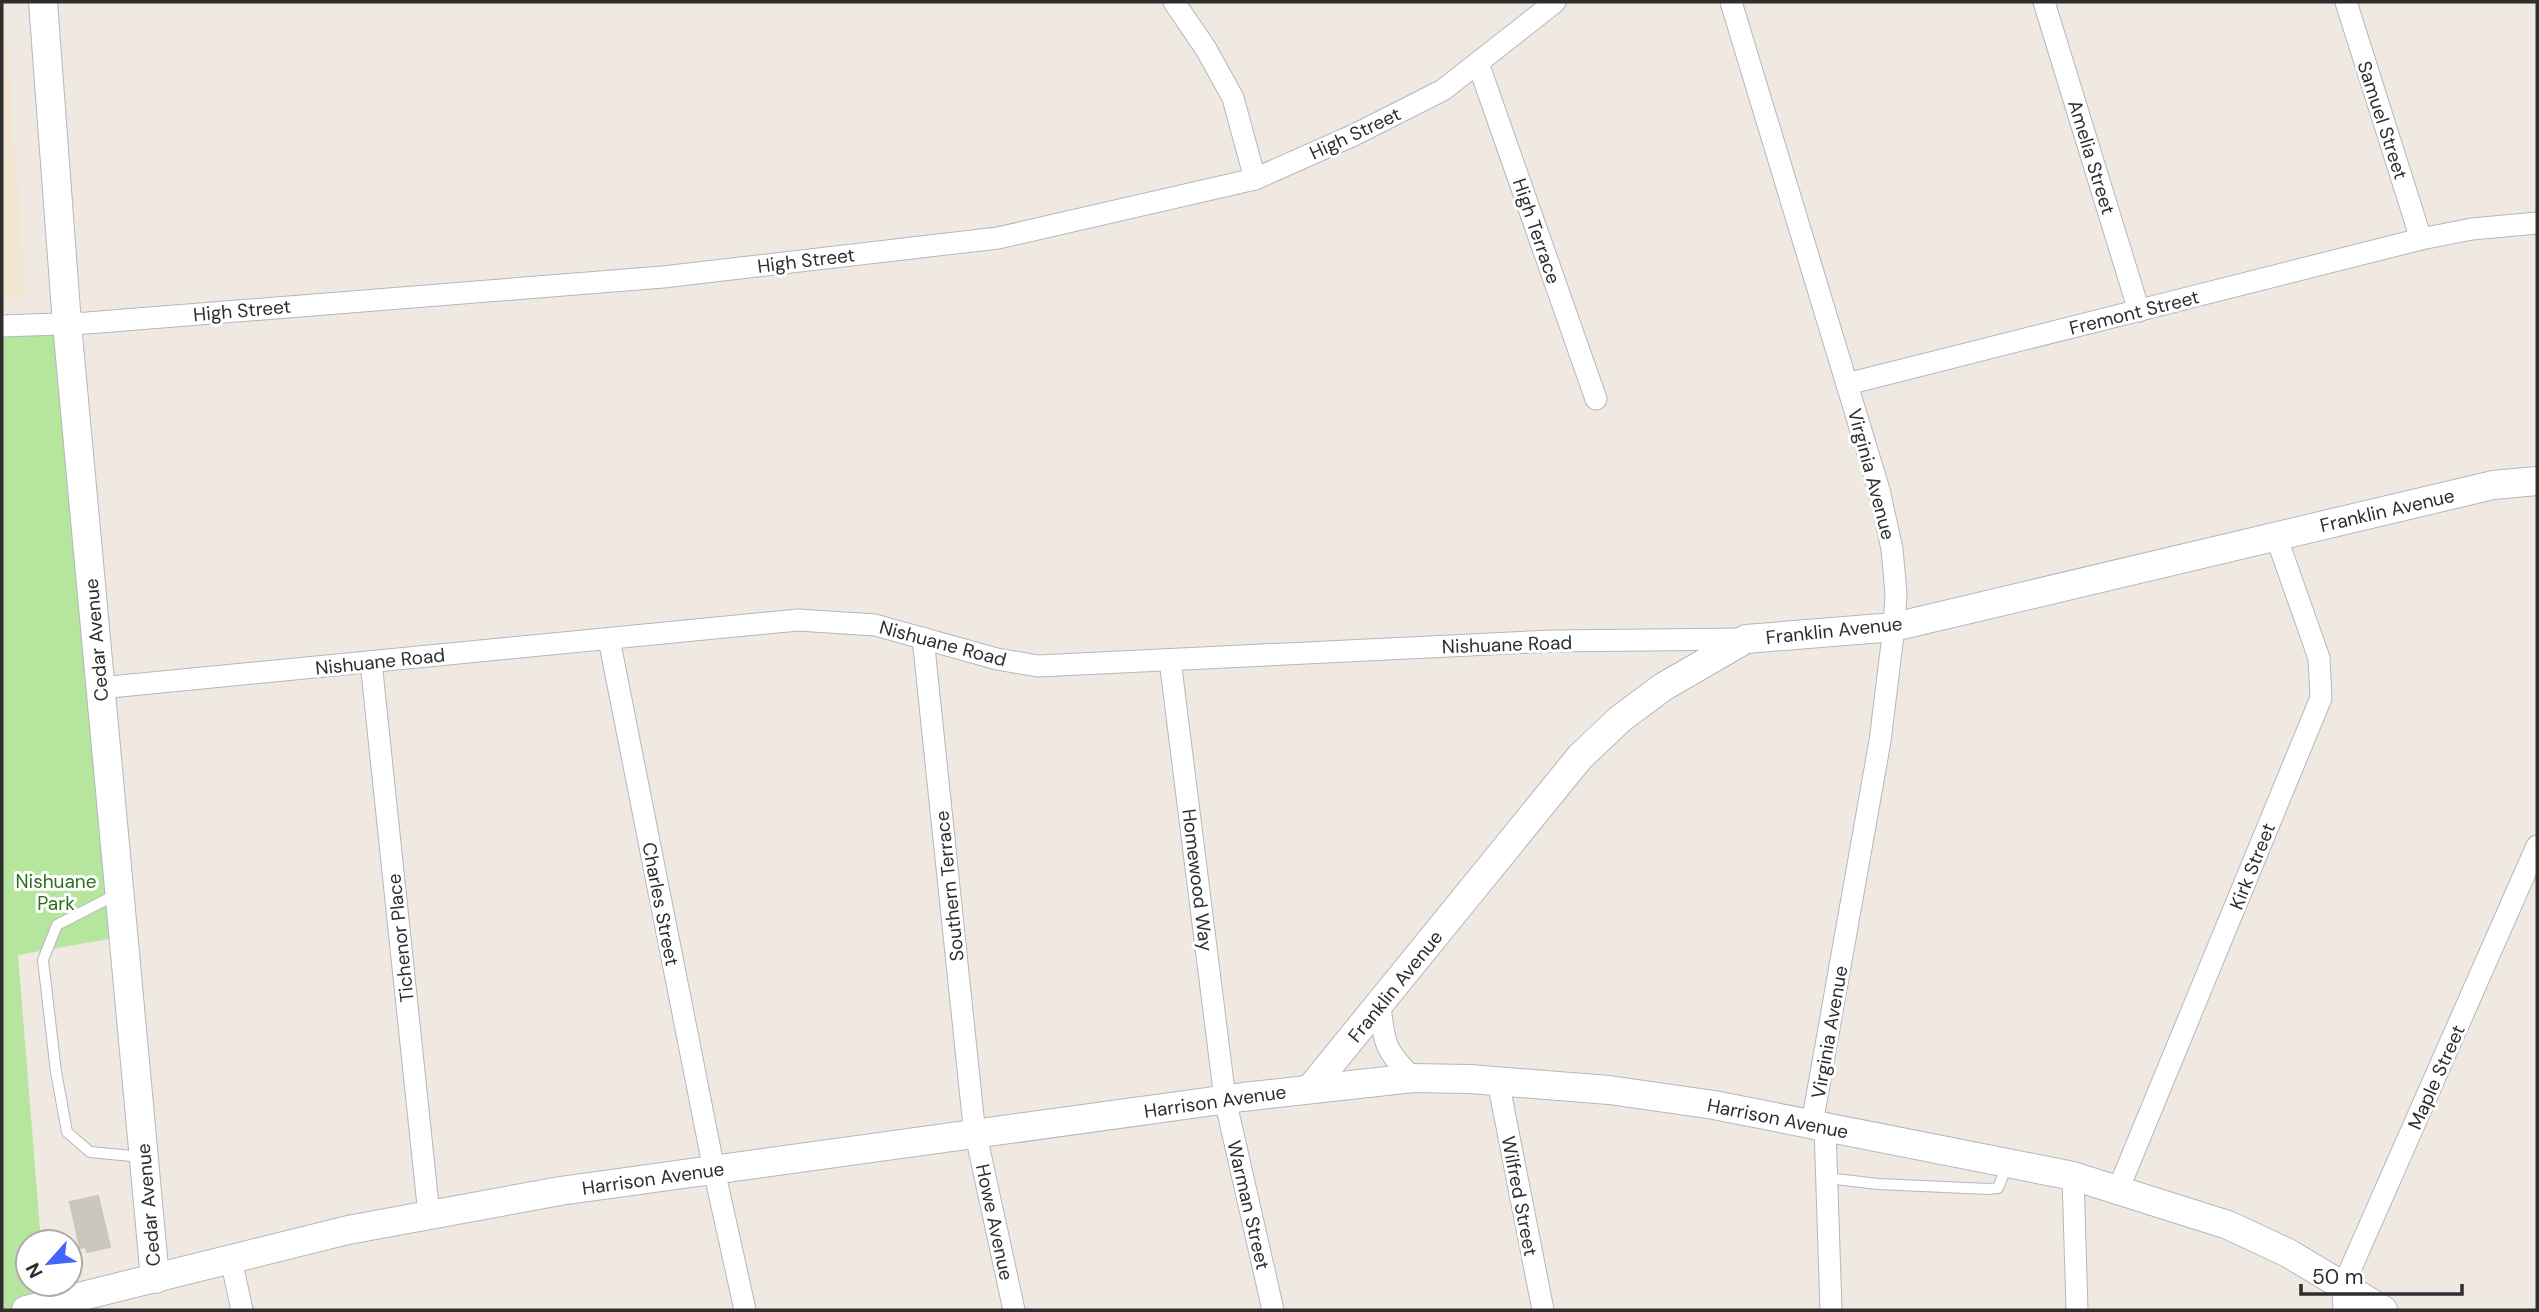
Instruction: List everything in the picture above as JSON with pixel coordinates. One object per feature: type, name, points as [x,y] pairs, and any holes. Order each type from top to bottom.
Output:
[{"type":"street","name":"Cedar Avenue","points":[[43,2],[67,324],[155,1279]]},
{"type":"street","points":[[1174,2],[1206,50],[1233,98],[1255,179]]},
{"type":"street","name":"High Street","points":[[2,326],[67,324],[663,276],[998,238],[1255,179],[1354,135],[1443,90],[1555,2]]},
{"type":"street","name":"Virginia Avenue","points":[[1731,2],[1879,490],[1892,549],[1896,594],[1881,741],[1819,1126],[1827,1178],[1831,1310]]},
{"type":"street","name":"Amelia Street","points":[[2044,2],[2139,311]]},
{"type":"street","name":"Samuel Street","points":[[2346,2],[2421,239]]},
{"type":"street","name":"High Terrace","points":[[1478,62],[1596,399]]},
{"type":"street","name":"Fremont Street","points":[[1847,384],[2421,239],[2472,229],[2537,223]]},
{"type":"street","name":"Franklin Avenue","points":[[1311,1088],[1580,757],[1620,719],[1663,687],[1746,639],[1894,627],[2493,485],[2537,481]]},
{"type":"street","name":"Kirk Street","points":[[2118,1190],[2321,698],[2319,658],[2276,536]]},
{"type":"street","name":"Nishuane Road","points":[[100,688],[798,620],[875,625],[997,659],[1038,666],[1552,641],[1746,639]]},
{"type":"street","name":"Southern Terrace","points":[[923,638],[976,1134]]},
{"type":"street","name":"Charles Street","points":[[609,639],[714,1170],[745,1310]]},
{"type":"street","name":"Homewood Way","points":[[1170,660],[1225,1099]]},
{"type":"street","name":"Tichenor Place","points":[[370,662],[429,1215]]},
{"type":"street","name":"Maple Street","points":[[2344,1298],[2537,846]]},
{"type":"street","points":[[1380,1006],[1384,1036],[1392,1059],[1413,1078]]},
{"type":"street","name":"Harrison Avenue","points":[[26,1310],[348,1230],[560,1191],[1225,1099],[1413,1078],[1497,1081],[1609,1090],[1714,1105],[2073,1176],[2228,1224],[2288,1253],[2344,1298],[2383,1310]]},
{"type":"street","name":"Wilfred Street","points":[[1497,1081],[1543,1310]]},
{"type":"street","name":"Warman Street","points":[[1225,1099],[1273,1310]]},
{"type":"street","name":"Howe Avenue","points":[[976,1134],[1014,1310]]},
{"type":"street","points":[[2073,1176],[2077,1310]]},
{"type":"street","points":[[231,1259],[242,1310]]},
{"type":"lane","points":[[119,893],[57,925],[43,960],[56,1072],[67,1132],[90,1152],[144,1157]]},
{"type":"lane","points":[[1827,1178],[1878,1184],[1989,1189],[1998,1188],[2008,1163]]},
{"type":"shaded area","points":[[2,2],[26,297],[2,298]]},
{"type":"green space","name":"Nishuane Park","points":[[2,324],[67,324],[114,938],[18,955],[40,1228],[14,1228],[14,1298],[46,1300],[2,1310]]},
{"type":"building","points":[[98,1196],[110,1247],[87,1252],[84,1247],[84,1228],[76,1228],[70,1202]]}]
